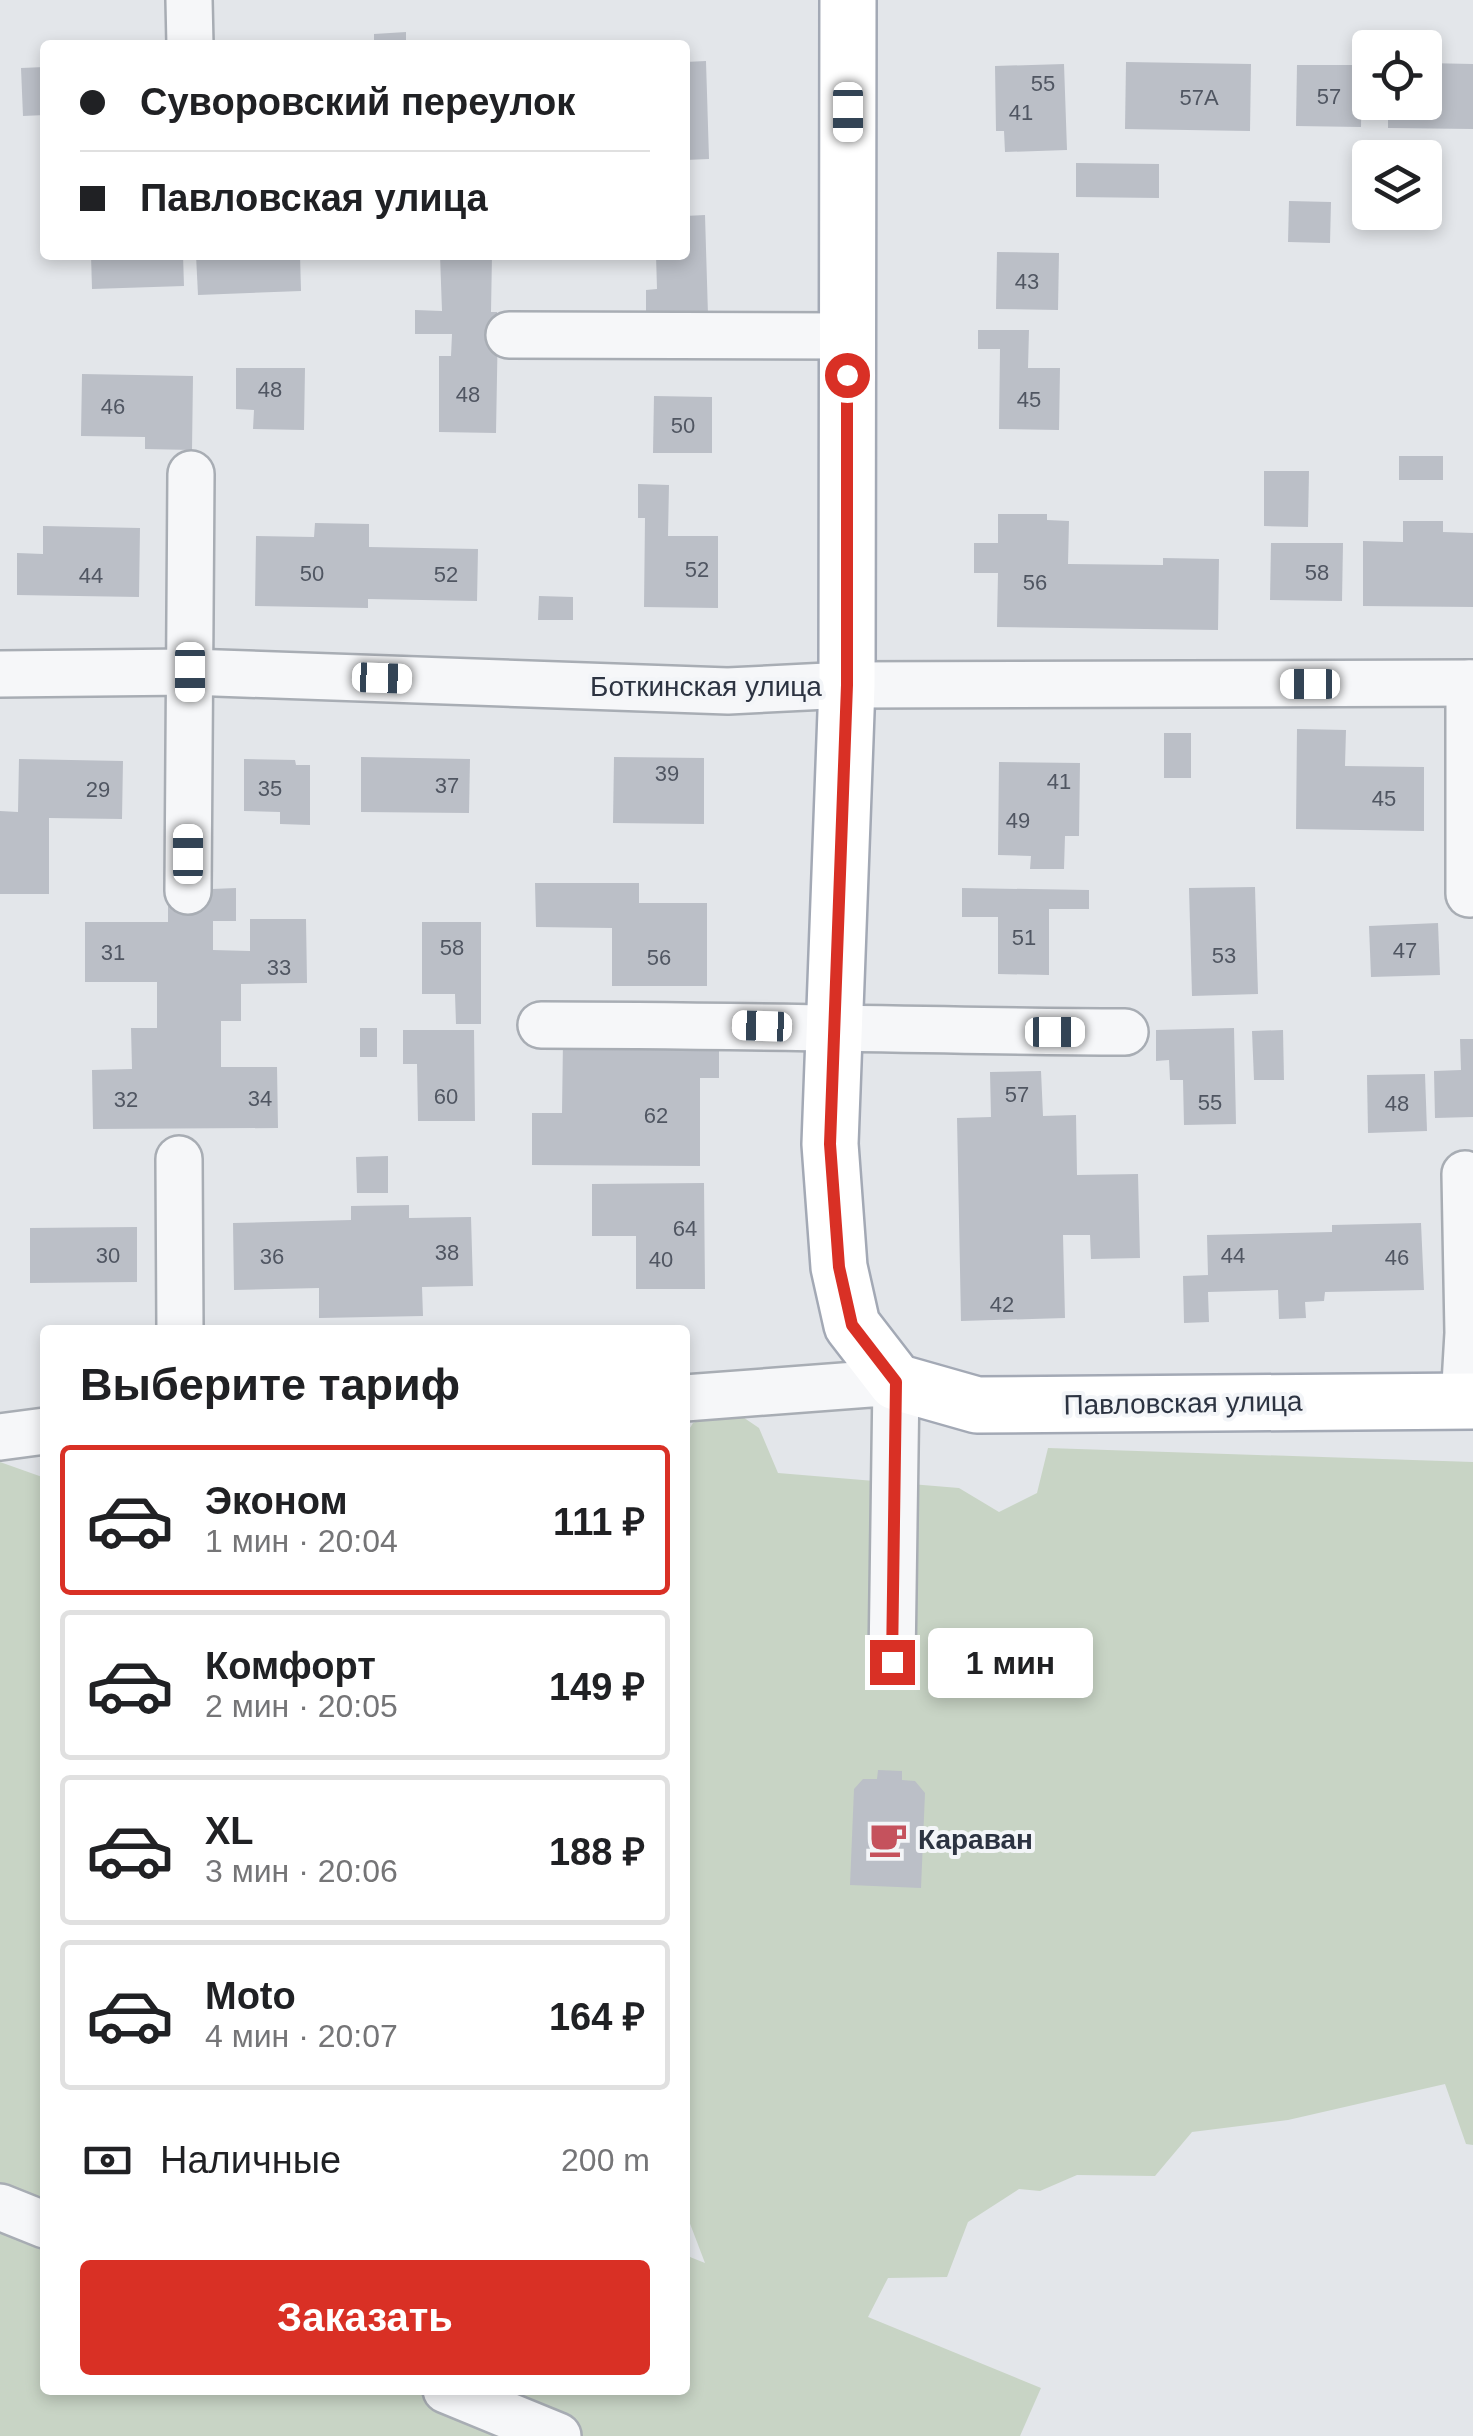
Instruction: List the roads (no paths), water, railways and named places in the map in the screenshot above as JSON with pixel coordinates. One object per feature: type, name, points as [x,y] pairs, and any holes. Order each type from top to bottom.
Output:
[{"type":"main road","points":[[848,0],[847,685],[830,1144],[839,1267],[852,1325],[896,1382]]},
{"type":"main road","name":"Павловская улица","points":[[896,1382],[977,1405],[1469,1401]]},
{"type":"street","points":[[189,0],[190,40]]},
{"type":"street","points":[[509,335],[847,336]]},
{"type":"street","points":[[188,891],[191,474]]},
{"type":"street","name":"Боткинская улица","points":[[0,674],[190,672],[728,691],[847,685],[1471,683]]},
{"type":"street","points":[[1469,894],[1471,683]]},
{"type":"street","points":[[541,1025],[725,1024],[1125,1032]]},
{"type":"street","points":[[178,1158],[180,1325]]},
{"type":"street","points":[[1464,1174],[1469,1401]]},
{"type":"street","points":[[892,1662],[896,1382]]},
{"type":"street","name":"Павловская улица","points":[[690,1398],[896,1382]]},
{"type":"street","points":[[0,1437],[40,1432]]},
{"type":"street","points":[[0,2207],[40,2223]]},
{"type":"street","points":[[458,2395],[558,2436]]},
{"type":"place","name":"Караван","points":[[888,1839]]}]
